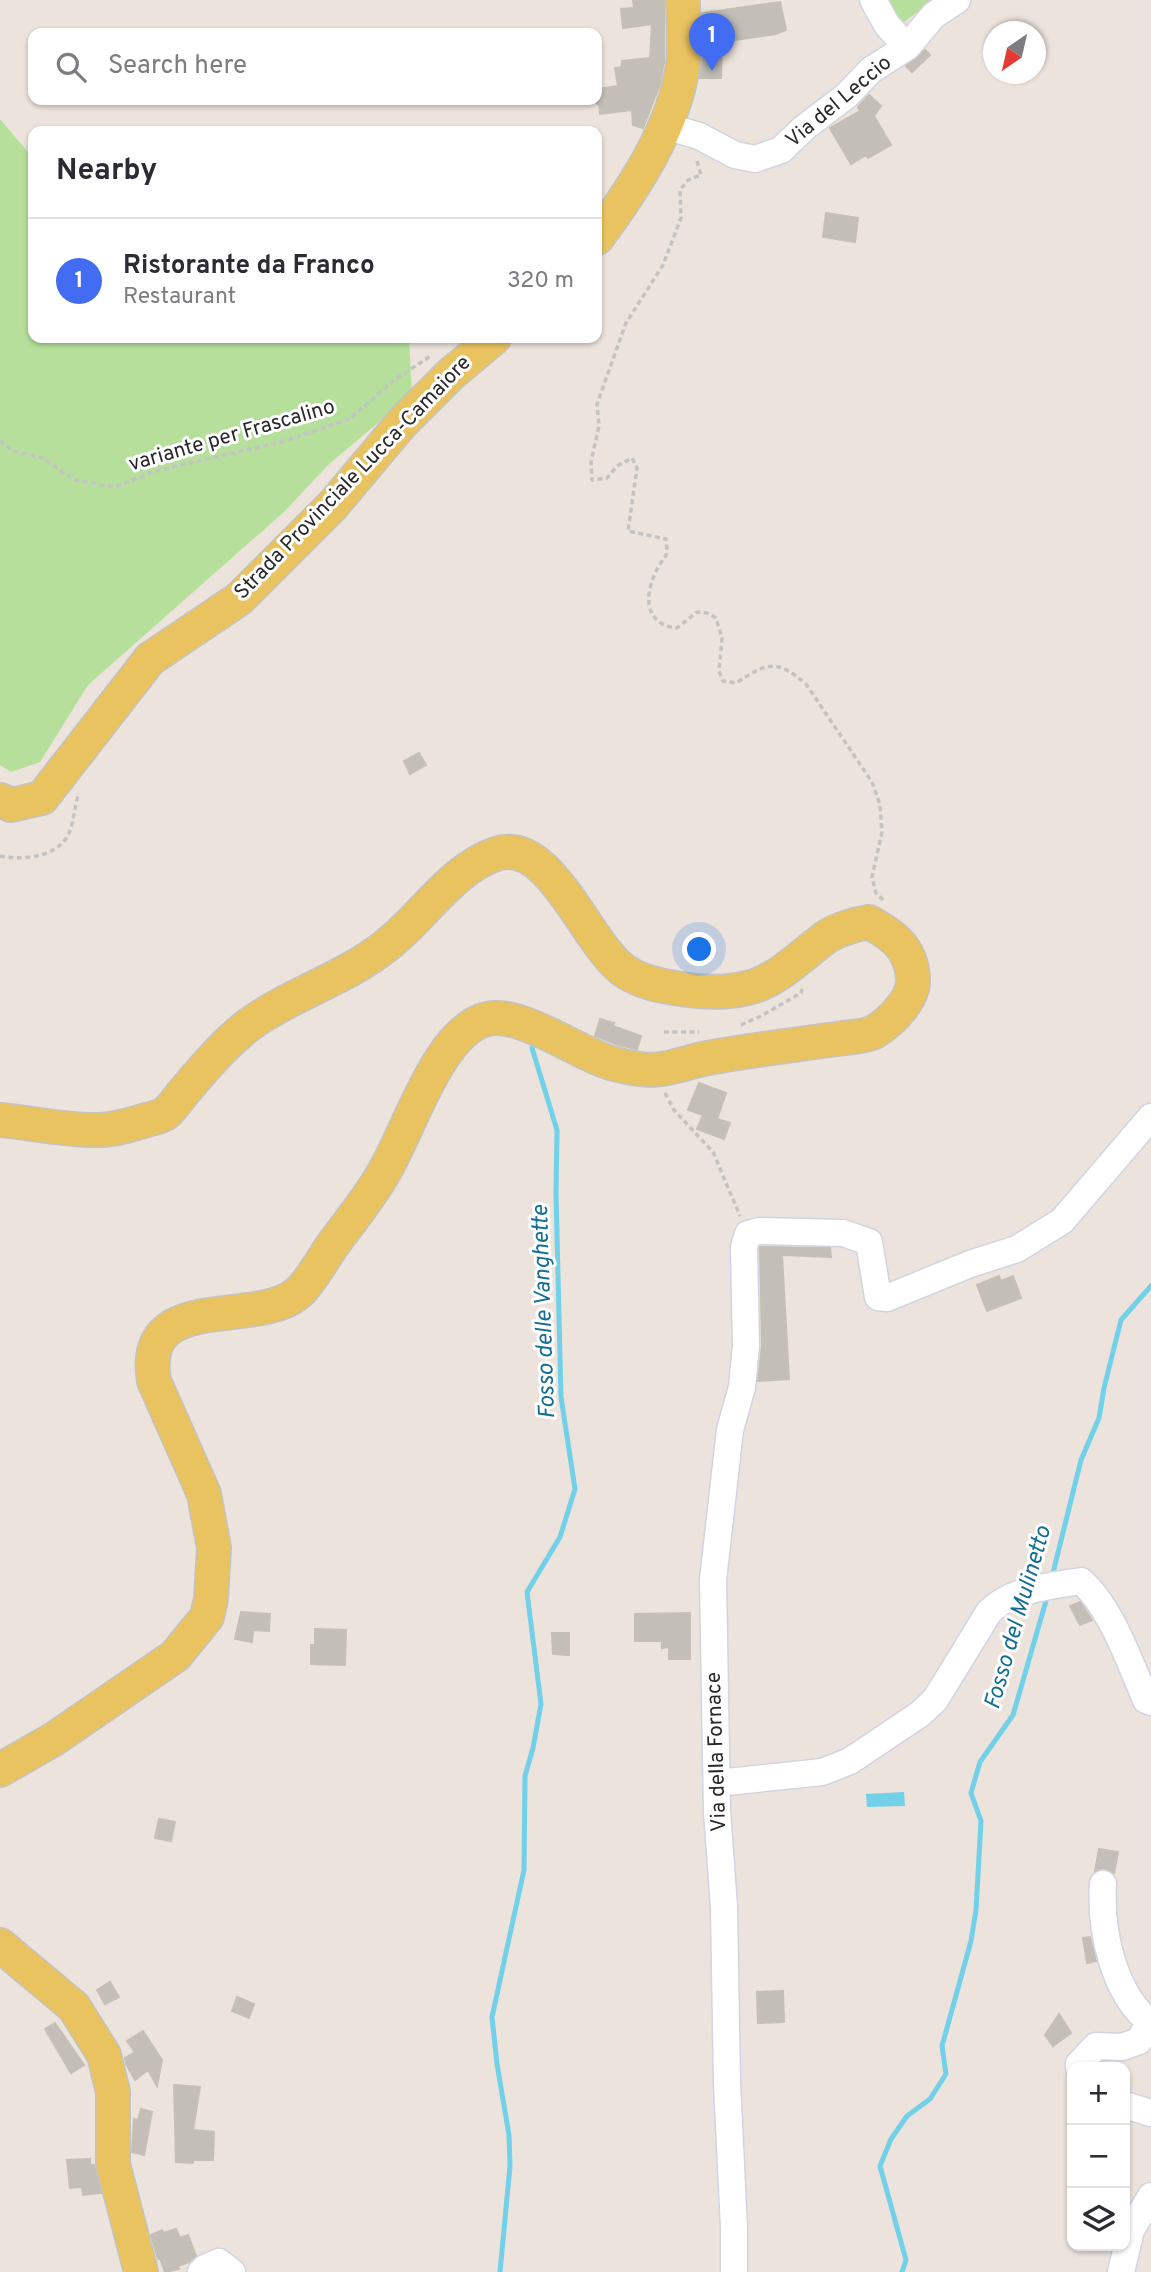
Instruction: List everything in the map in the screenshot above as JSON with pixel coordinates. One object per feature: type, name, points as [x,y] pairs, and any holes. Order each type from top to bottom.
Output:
[{"type":"main road","points":[[602,231],[665,126],[680,82],[683,62],[683,0]]},
{"type":"main road","name":"Strada Provinciale Lucca-Camaiore","points":[[0,800],[11,805],[42,798],[150,659],[239,599],[333,505],[402,423],[451,374],[488,343]]},
{"type":"main road","points":[[0,1120],[101,1130],[164,1115],[218,1053],[248,1025],[289,1000],[363,964],[398,936],[448,886],[470,869],[496,854],[513,851],[527,856],[544,869],[601,948],[625,972],[651,984],[722,992],[756,985],[786,968],[827,936],[869,922],[891,934],[905,949],[912,966],[914,985],[906,1005],[873,1033],[705,1058],[651,1071],[607,1062],[540,1030],[510,1020],[489,1018],[467,1027],[449,1045],[430,1078],[402,1141],[383,1174],[302,1290],[279,1302],[254,1309],[187,1319],[173,1325],[156,1343],[151,1363],[154,1381],[204,1494],[214,1549],[207,1618],[175,1656],[54,1739],[0,1770]]},
{"type":"main road","points":[[0,1945],[74,2007],[104,2055],[113,2092],[113,2164],[141,2272]]},
{"type":"street","points":[[873,0],[887,25],[907,47]]},
{"type":"street","name":"Via del Leccio","points":[[665,126],[699,136],[735,155],[755,159],[780,150],[846,96],[871,70],[907,47],[934,15],[957,0]]},
{"type":"street","points":[[748,1234],[760,1231],[843,1233],[869,1242],[877,1297],[887,1298],[970,1264],[1017,1249],[1045,1233],[1062,1221],[1151,1117]]},
{"type":"street","name":"Via della Fornace","points":[[734,2272],[724,1907],[717,1783],[713,1580],[730,1430],[743,1387],[746,1346],[744,1247],[748,1234]]},
{"type":"street","points":[[717,1783],[822,1772],[850,1761],[920,1714],[935,1700],[989,1612],[999,1602],[1012,1595],[1081,1581],[1091,1590],[1123,1648],[1146,1700],[1151,1702]]},
{"type":"street","points":[[1081,2062],[1096,2046],[1122,2047],[1139,2041],[1150,2023],[1126,1993],[1109,1952],[1101,1908],[1103,1884]]},
{"type":"street","points":[[1130,2107],[1151,2113]]},
{"type":"street","points":[[1121,2272],[1130,2230],[1151,2196]]},
{"type":"street","points":[[201,2272],[219,2263],[232,2272]]},
{"type":"path","points":[[697,161],[701,175],[688,180],[680,190],[681,218],[663,265],[626,323],[597,404],[599,426],[591,462],[593,480],[607,478],[617,466],[632,458],[637,468],[628,531],[666,538],[667,554],[658,565],[649,586],[648,602],[654,618],[666,626],[677,628],[697,612],[716,618],[722,638],[719,671],[723,681],[736,683],[765,666],[778,666],[794,673],[806,684],[872,782],[880,805],[882,832],[872,877],[876,893],[886,903]]},
{"type":"path","name":"variante per Frascalino","points":[[0,441],[13,451],[40,457],[76,480],[115,487],[155,471],[281,442],[349,419],[396,379],[436,353]]},
{"type":"path","points":[[651,1071],[674,1110],[713,1152],[748,1234]]},
{"type":"green space","points":[[882,0],[933,0],[899,26]]},
{"type":"green space","points":[[0,119],[28,152],[28,343],[409,343],[412,394],[328,465],[285,511],[88,685],[40,762],[11,772],[0,765]]},
{"type":"water","points":[[904,1792],[905,1806],[867,1807],[866,1794]]},
{"type":"building","points":[[633,0],[664,0],[664,62],[660,84],[643,128],[633,125],[632,110],[600,114],[599,105],[602,105],[602,88],[618,86],[615,68],[622,67],[622,61],[650,58],[652,24],[623,28],[621,9],[634,8]]},
{"type":"building","points":[[780,2],[786,30],[722,42],[721,78],[700,78],[703,58],[702,13]]},
{"type":"building","points":[[925,50],[930,55],[912,72],[906,66]]},
{"type":"building","points":[[869,95],[881,106],[874,116],[891,145],[851,164],[830,128],[860,111],[858,107]]},
{"type":"building","points":[[826,213],[858,218],[855,242],[823,237]]},
{"type":"building","points":[[419,753],[426,765],[410,774],[404,761]]},
{"type":"building","points":[[600,1019],[641,1036],[637,1049],[595,1036]]},
{"type":"building","points":[[699,1083],[726,1093],[717,1119],[730,1123],[724,1139],[697,1129],[703,1115],[688,1110]]},
{"type":"building","points":[[760,1247],[830,1248],[831,1257],[782,1255],[789,1379],[758,1381],[762,1346]]},
{"type":"building","points":[[999,1276],[1001,1281],[1013,1276],[1021,1298],[987,1311],[977,1285]]},
{"type":"building","points":[[1080,1602],[1092,1620],[1080,1625],[1070,1606]]},
{"type":"building","points":[[241,1612],[270,1614],[269,1631],[253,1630],[252,1642],[235,1639]]},
{"type":"building","points":[[690,1613],[690,1659],[669,1659],[669,1647],[662,1648],[662,1641],[635,1641],[635,1614]]},
{"type":"building","points":[[315,1629],[346,1630],[345,1665],[311,1664],[311,1645],[315,1645]]},
{"type":"building","points":[[552,1633],[569,1633],[569,1655],[553,1654]]},
{"type":"building","points":[[159,1819],[175,1822],[171,1841],[155,1838]]},
{"type":"building","points":[[1099,1849],[1118,1852],[1114,1873],[1104,1868],[1095,1871]]},
{"type":"building","points":[[1090,1937],[1096,1961],[1087,1963],[1083,1938]]},
{"type":"building","points":[[110,1982],[119,1997],[105,2004],[97,1990]]},
{"type":"building","points":[[783,1991],[784,2022],[758,2023],[757,1992]]},
{"type":"building","points":[[237,1997],[254,2004],[249,2018],[232,2011]]},
{"type":"building","points":[[1059,2014],[1071,2033],[1053,2046],[1045,2035]]},
{"type":"building","points":[[55,2023],[84,2065],[71,2073],[45,2029]]},
{"type":"building","points":[[143,2031],[162,2060],[157,2086],[148,2070],[135,2080],[126,2064],[125,2058],[135,2052],[127,2041]]},
{"type":"building","points":[[174,2085],[200,2087],[193,2130],[214,2132],[213,2160],[176,2162]]},
{"type":"building","points":[[141,2109],[152,2112],[144,2155],[132,2152],[134,2119],[138,2120]]},
{"type":"building","points":[[90,2159],[101,2193],[83,2195],[82,2187],[70,2188],[67,2160]]},
{"type":"building","points":[[176,2229],[180,2238],[188,2235],[196,2256],[178,2266],[179,2269],[165,2272],[151,2235],[162,2230],[163,2233]]},
{"type":"waterway","name":"Fosso delle Vanghette","points":[[500,2272],[510,2166],[509,2135],[492,2017],[524,1870],[525,1776],[541,1704],[527,1592],[560,1537],[575,1489],[561,1397],[557,1130],[532,1048]]},
{"type":"waterway","name":"Fosso del Mulinetto","points":[[1052,1577],[1081,1460],[1099,1418],[1121,1320],[1151,1286]]},
{"type":"waterway","name":"Fosso del Mulinetto","points":[[902,2272],[906,2260],[880,2166],[891,2139],[907,2116],[930,2099],[946,2074],[942,2046],[971,1941],[976,1910],[981,1821],[971,1793],[980,1762],[1013,1715],[1048,1594]]},
{"type":"place","name":"Ristorante da Franco","points":[[712,71]]}]
